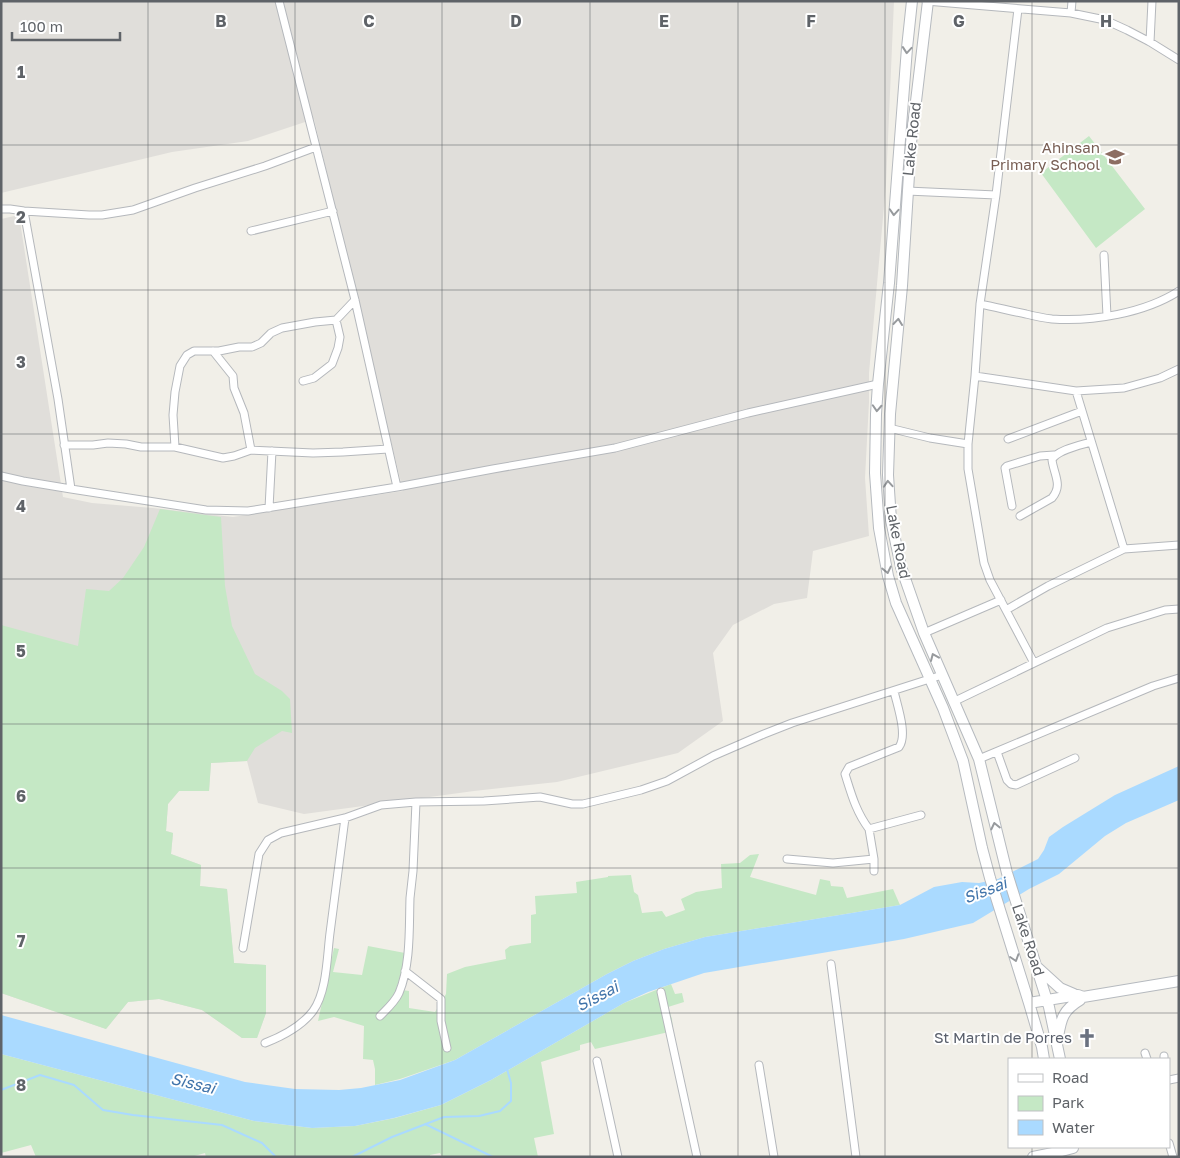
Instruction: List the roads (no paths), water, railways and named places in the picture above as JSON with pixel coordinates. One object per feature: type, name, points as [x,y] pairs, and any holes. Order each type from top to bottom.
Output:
[{"type":"main road","name":"Lake Road","points":[[912,1],[889,283],[878,384],[875,473],[879,528],[888,576],[896,602],[943,708],[963,761],[990,878],[1031,1007],[1044,1058]]},
{"type":"main road","name":"Lake Road","points":[[928,1],[911,143],[902,286],[889,428],[888,475],[891,520],[901,567],[924,633],[979,759],[1007,873],[1048,1003],[1060,1058]]},
{"type":"main road","points":[[1037,967],[1060,988],[1080,997]]},
{"type":"main road","points":[[1031,1007],[1179,981]]},
{"type":"main road","points":[[1057,1042],[1064,1013],[1080,997]]},
{"type":"main road","points":[[1033,1157],[1074,1150]]},
{"type":"street","points":[[279,1],[356,300],[398,487]]},
{"type":"street","points":[[923,1],[1072,13],[1105,20],[1150,42],[1179,60]]},
{"type":"street","points":[[1072,1],[1072,13]]},
{"type":"street","points":[[1150,42],[1152,1]]},
{"type":"street","points":[[1018,9],[996,195],[980,304],[976,376],[968,444],[968,469],[984,563],[990,580],[1034,663]]},
{"type":"street","points":[[1,209],[88,215],[133,210],[316,147]]},
{"type":"street","points":[[907,191],[996,195]]},
{"type":"street","points":[[24,211],[57,390],[71,490]]},
{"type":"street","points":[[251,231],[333,211]]},
{"type":"street","points":[[1104,255],[1107,316]]},
{"type":"street","points":[[980,304],[1050,319],[1091,319],[1125,313],[1167,299],[1179,291]]},
{"type":"street","points":[[175,447],[172,415],[180,366],[187,355],[194,351],[213,351],[239,346],[252,347],[262,343],[271,333],[282,328],[336,320],[356,300]]},
{"type":"street","points":[[303,381],[314,378],[332,364],[340,337],[336,320]]},
{"type":"street","points":[[213,351],[233,376],[234,388],[244,413],[251,450]]},
{"type":"street","points":[[976,376],[1076,391],[1124,388],[1160,378],[1179,369]]},
{"type":"street","points":[[1,476],[71,490],[206,510],[248,511],[398,487],[615,448],[748,413],[878,384]]},
{"type":"street","points":[[1076,391],[1124,549]]},
{"type":"street","points":[[1008,439],[1082,411]]},
{"type":"street","points":[[889,428],[930,438],[968,444]]},
{"type":"street","points":[[1012,506],[1006,466],[1040,456],[1054,455],[1092,442]]},
{"type":"street","points":[[64,445],[126,444],[141,447],[175,447],[223,458],[259,449],[320,453],[388,449]]},
{"type":"street","points":[[269,508],[272,451]]},
{"type":"street","points":[[1020,516],[1056,494],[1058,483],[1052,460],[1054,455]]},
{"type":"street","points":[[1006,610],[1048,586],[1124,549],[1179,545]]},
{"type":"street","points":[[924,633],[1001,600]]},
{"type":"street","points":[[953,702],[1107,628],[1165,610],[1179,609]]},
{"type":"street","points":[[243,948],[259,854],[268,840],[281,833],[345,818],[381,805],[540,797],[572,804],[583,804],[660,784],[713,756],[792,723],[942,675]]},
{"type":"street","points":[[979,759],[1154,686],[1179,678]]},
{"type":"street","points":[[874,871],[869,829],[854,805],[845,774],[849,768],[899,747],[902,743],[901,720],[894,691]]},
{"type":"street","points":[[996,752],[1007,780],[1011,784],[1016,785],[1075,758]]},
{"type":"street","points":[[380,1016],[399,995],[405,971],[410,925],[416,802]]},
{"type":"street","points":[[869,829],[921,814]]},
{"type":"street","points":[[265,1043],[294,1029],[313,1011],[318,1002],[325,972],[345,818]]},
{"type":"street","points":[[787,859],[833,863],[874,859]]},
{"type":"street","points":[[831,964],[856,1157]]},
{"type":"street","points":[[405,971],[441,998],[441,1022],[447,1048]]},
{"type":"street","points":[[661,992],[696,1157]]},
{"type":"street","points":[[597,1061],[618,1157]]},
{"type":"street","points":[[759,1065],[774,1157]]},
{"type":"water","name":"Sissai","points":[[1179,766],[1179,800],[1126,823],[1105,836],[1059,874],[1029,889],[973,923],[904,939],[704,973],[648,992],[624,1003],[491,1080],[441,1105],[394,1118],[355,1126],[312,1128],[254,1121],[1,1054],[1,1015],[245,1082],[295,1089],[339,1090],[361,1088],[400,1080],[455,1060],[607,974],[664,949],[705,937],[900,905],[934,887],[962,882],[979,883],[998,879],[1038,859],[1049,837],[1063,827],[1115,795]]},
{"type":"waterway","points":[[352,1157],[392,1137],[444,1117],[479,1116],[500,1111],[511,1101],[511,1083],[507,1069]]},
{"type":"waterway","points":[[1,1090],[40,1075],[74,1085],[103,1110],[222,1125],[262,1143],[276,1157]]},
{"type":"waterway","points":[[425,1124],[493,1157]]},
{"type":"place","name":"Ahinsan Primary School","points":[[1115,157]]},
{"type":"place","name":"St Martin de Porres","points":[[1087,1038]]}]
